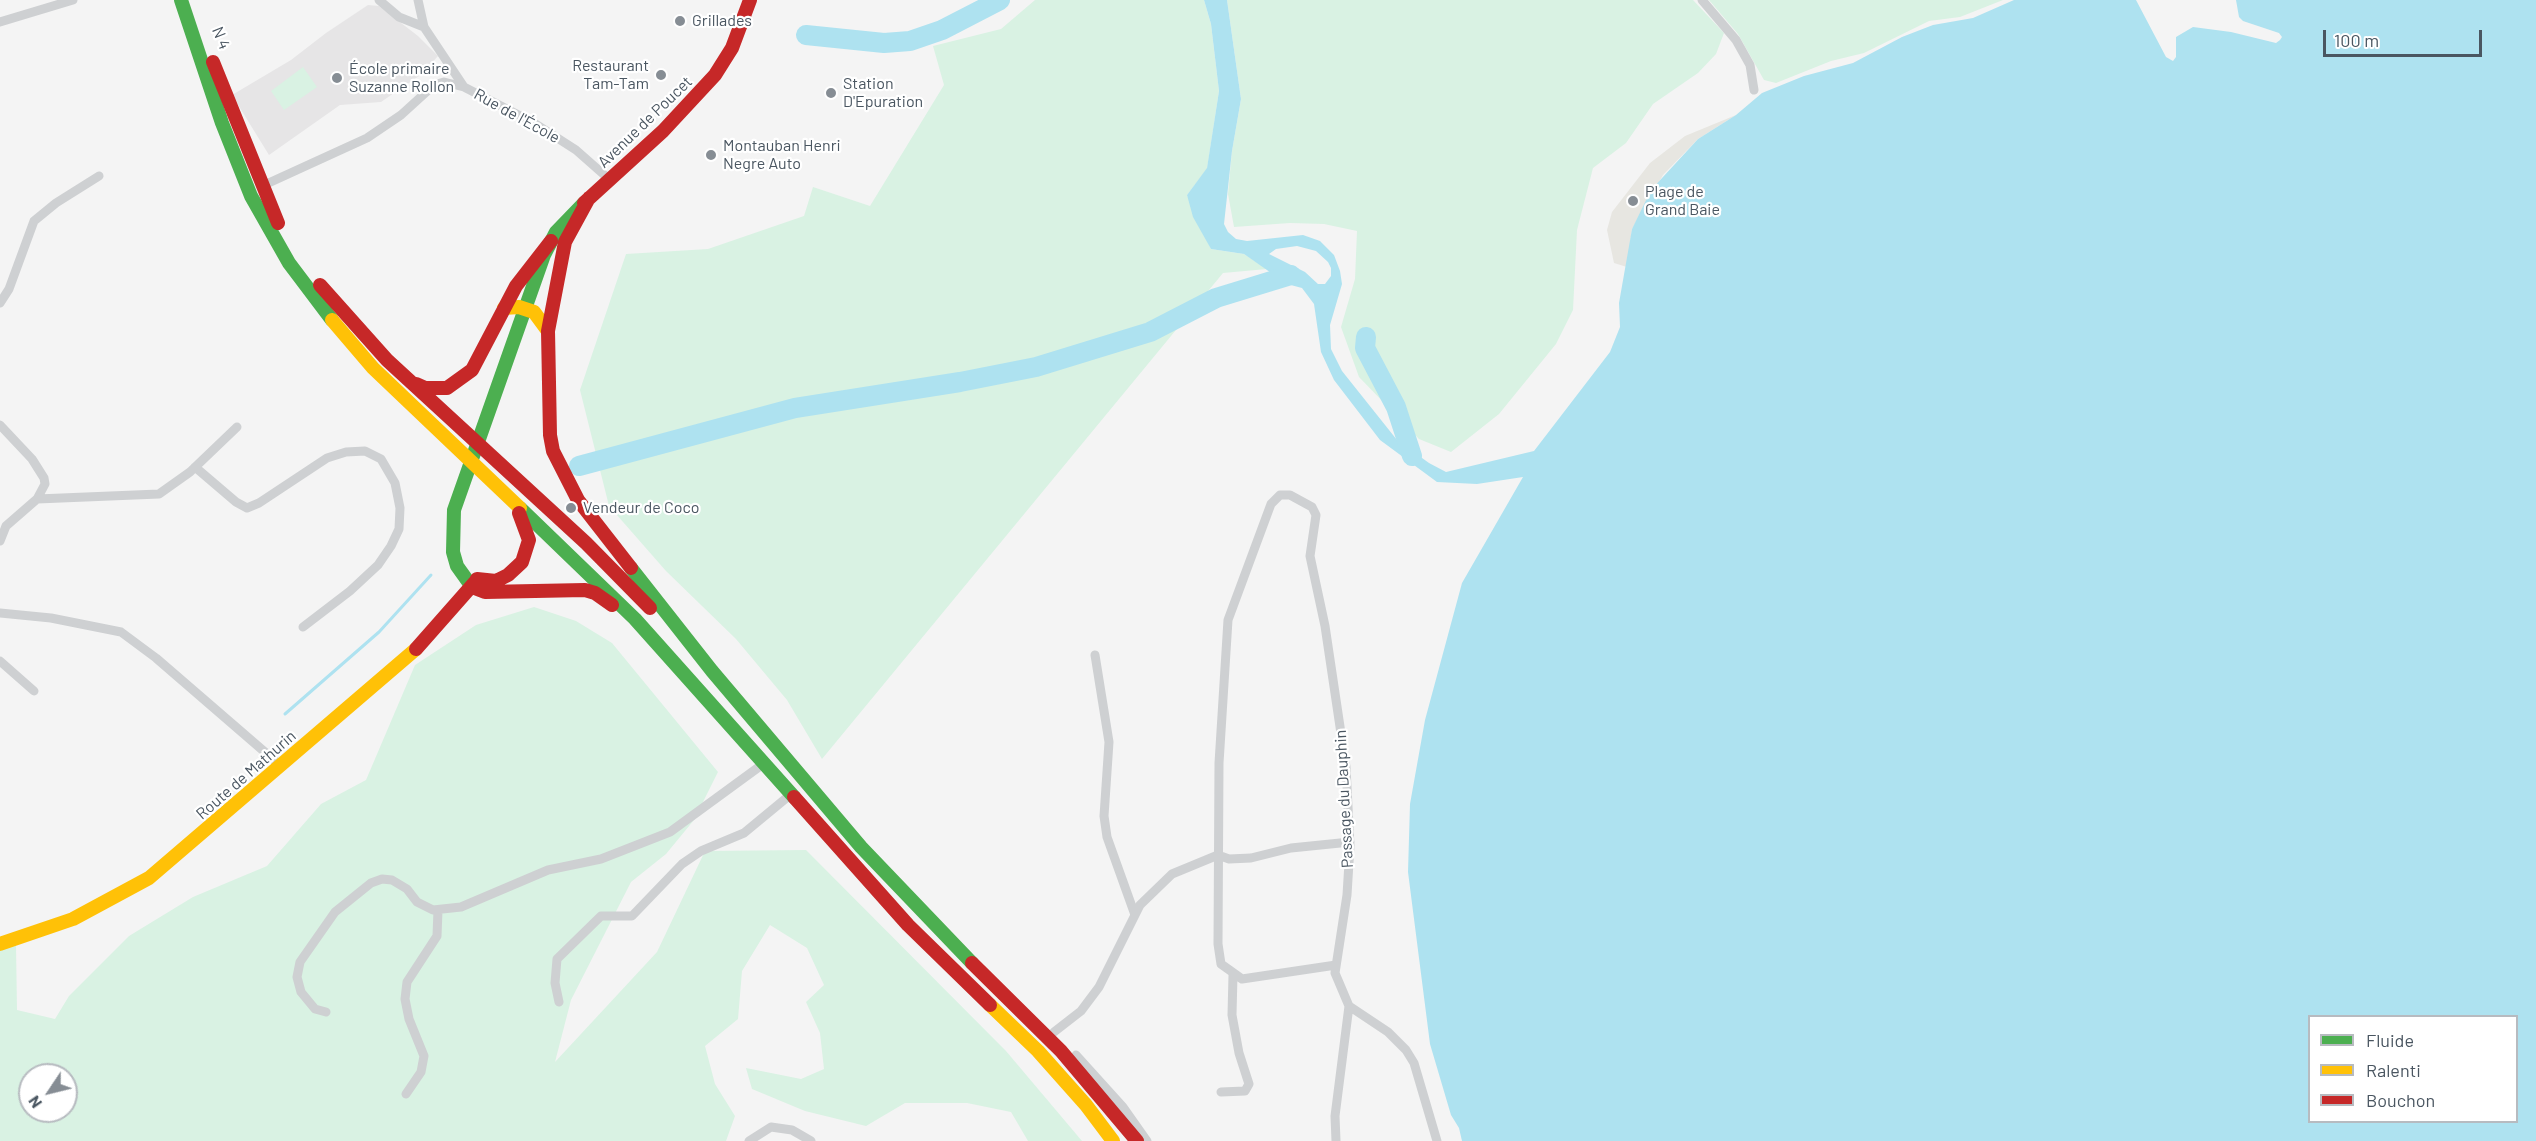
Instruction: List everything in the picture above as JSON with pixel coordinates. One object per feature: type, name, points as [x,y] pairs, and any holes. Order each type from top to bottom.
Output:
[{"type":"main road","name":"N 4","points":[[181,0],[222,123],[250,196],[289,263],[374,368],[515,506],[590,573],[679,665],[790,795],[908,926],[1038,1052],[1086,1105],[1113,1141]]},
{"type":"main road","name":"N 4","points":[[188,0],[273,214],[296,254],[324,291],[387,360],[586,543],[712,671]]},
{"type":"main road","name":"Avenue de Poucet","points":[[589,198],[692,102],[715,75],[732,48],[750,0]]},
{"type":"main road","points":[[415,384],[425,388],[447,387],[463,378],[482,353],[504,308],[532,262],[571,215],[589,198]]},
{"type":"main road","points":[[589,198],[568,233],[548,330],[550,435],[553,451],[578,500],[712,671],[861,848],[1084,1077],[1137,1141]]},
{"type":"main road","points":[[551,241],[540,265],[489,409],[452,521],[453,552],[457,566],[485,592],[562,589],[595,593],[679,665]]},
{"type":"main road","points":[[533,289],[561,259]]},
{"type":"main road","points":[[504,308],[526,308],[540,317],[548,330]]},
{"type":"main road","points":[[475,583],[496,581],[508,575],[525,556],[529,540],[515,506]]},
{"type":"main road","name":"Route de Mathurin","points":[[0,944],[73,919],[149,878],[421,645],[475,583]]},
{"type":"street","points":[[0,22],[73,0]]},
{"type":"street","points":[[379,0],[399,17],[424,27]]},
{"type":"street","points":[[418,0],[424,27],[464,87]]},
{"type":"street","points":[[1702,0],[1736,40],[1749,65],[1754,90]]},
{"type":"street","name":"Rue de l'École","points":[[262,186],[367,138],[401,115],[434,85],[444,82],[464,87],[534,123],[576,150],[610,180]]},
{"type":"street","points":[[0,303],[9,289],[34,221],[56,202],[99,176]]},
{"type":"street","points":[[0,425],[32,459],[44,478],[45,484],[37,500],[6,526],[0,542]]},
{"type":"street","points":[[37,500],[159,494],[195,467],[237,427]]},
{"type":"street","points":[[195,467],[236,502],[247,508],[259,503],[327,458],[346,452],[365,451],[381,459],[395,483],[400,508],[399,529],[378,565],[350,591],[303,627]]},
{"type":"street","name":"Passage du Dauphin","points":[[1218,855],[1219,763],[1228,620],[1271,504],[1280,495],[1290,495],[1312,507],[1316,514],[1310,556],[1337,701],[1346,767],[1350,842],[1347,895],[1335,973],[1349,1006]]},
{"type":"street","points":[[0,613],[51,618],[121,632],[156,658],[280,766]]},
{"type":"street","points":[[1095,655],[1102,714],[1109,742],[1104,816],[1107,837],[1135,915]]},
{"type":"street","points":[[0,661],[34,691]]},
{"type":"street","points":[[326,1012],[315,1009],[301,992],[297,985],[298,969],[309,946],[347,900],[371,883],[382,879],[393,880],[407,889],[423,906],[438,910],[461,907],[548,870],[601,859],[670,832],[763,764]]},
{"type":"street","points":[[807,784],[955,938],[1096,1075],[1147,1141]]},
{"type":"street","points":[[559,1002],[555,983],[557,959],[601,916],[632,916],[682,864],[701,851],[744,833],[790,795]]},
{"type":"street","points":[[1054,1032],[1081,1011],[1099,987],[1140,905],[1172,874],[1218,855],[1228,858],[1251,858],[1291,848],[1350,842]]},
{"type":"street","points":[[1218,855],[1218,944],[1221,964],[1233,975],[1242,979],[1336,965]]},
{"type":"street","points":[[406,1094],[421,1072],[424,1056],[409,1019],[405,999],[407,982],[437,936],[438,910]]},
{"type":"street","points":[[1221,1092],[1245,1090],[1249,1084],[1239,1053],[1232,1015],[1233,975]]},
{"type":"street","points":[[1336,1141],[1335,1116],[1349,1006],[1388,1032],[1406,1050],[1414,1063],[1437,1141]]},
{"type":"street","points":[[749,1141],[771,1127],[792,1130],[811,1141]]},
{"type":"shaded area","name":"École primaire Suzanne Rollon","points":[[368,5],[379,6],[418,36],[438,56],[422,74],[381,102],[340,105],[269,155],[232,95],[291,60]]},
{"type":"green space","points":[[1035,0],[1204,0],[1211,24],[1219,91],[1207,169],[1187,195],[1211,249],[1244,254],[1267,269],[1223,273],[822,759],[787,700],[736,639],[666,571],[609,506],[580,390],[626,254],[708,249],[804,216],[813,187],[870,206],[944,85],[933,46],[1001,29]]},
{"type":"green space","points":[[1227,0],[1693,0],[1724,33],[1716,54],[1698,73],[1653,104],[1626,143],[1593,168],[1577,230],[1573,310],[1556,344],[1499,414],[1451,452],[1419,439],[1359,377],[1341,327],[1355,279],[1357,231],[1324,224],[1290,223],[1234,227],[1228,194],[1232,151],[1241,99]]},
{"type":"green space","points":[[1709,0],[2003,0],[1960,17],[1929,21],[1864,53],[1831,61],[1776,83],[1764,80],[1738,34]]},
{"type":"green space","points":[[303,67],[317,87],[284,110],[271,91]]},
{"type":"green space","points":[[534,607],[576,621],[612,643],[718,772],[694,820],[666,854],[631,882],[571,1000],[555,1062],[657,952],[705,851],[806,850],[1006,1051],[1082,1141],[1028,1141],[1011,1112],[967,1103],[905,1103],[866,1126],[805,1111],[752,1089],[746,1068],[801,1079],[824,1069],[820,1033],[806,1002],[824,985],[807,948],[770,925],[742,971],[738,1019],[705,1046],[715,1084],[735,1116],[726,1141],[0,1141],[0,949],[16,945],[17,1010],[55,1019],[69,996],[129,936],[193,897],[267,866],[321,804],[366,780],[415,665],[476,625]]},
{"type":"sand","name":"Plage de Grand Baie","points":[[1736,115],[1698,139],[1663,175],[1632,229],[1627,267],[1614,263],[1607,230],[1612,212],[1650,163],[1685,136]]},
{"type":"water","points":[[1204,0],[1227,0],[1241,99],[1232,151],[1224,224],[1228,232],[1236,239],[1247,241],[1303,235],[1320,241],[1334,255],[1342,284],[1330,325],[1331,349],[1342,371],[1397,440],[1446,472],[1534,451],[1610,352],[1620,327],[1619,303],[1632,229],[1651,190],[1698,139],[1736,115],[1762,93],[1804,76],[1853,63],[1902,37],[1933,25],[1973,18],[2014,0],[2136,0],[2166,57],[2173,61],[2176,57],[2176,37],[2193,27],[2231,32],[2276,43],[2280,40],[2282,37],[2279,33],[2243,21],[2239,17],[2236,0],[2536,0],[2536,1141],[1462,1141],[1459,1128],[1451,1115],[1430,1044],[1408,872],[1410,804],[1425,720],[1462,583],[1523,477],[1477,484],[1437,482],[1380,440],[1334,380],[1321,352],[1314,304],[1302,288],[1287,284],[1244,254],[1211,249],[1193,217],[1187,195],[1207,168],[1219,91],[1211,24]],"holes":[[[1297,246],[1316,251],[1331,268],[1331,276],[1325,284],[1318,284],[1305,272],[1269,254],[1276,249]]]},
{"type":"waterway","points":[[806,35],[884,43],[910,41],[942,30],[1000,0]]},
{"type":"waterway","points":[[579,466],[795,408],[960,382],[1036,367],[1150,332],[1216,298],[1291,275]]},
{"type":"waterway","points":[[1366,337],[1365,348],[1396,407],[1412,456]]},
{"type":"waterway","points":[[285,714],[379,632],[431,575]]},
{"type":"traffic: fast","points":[[181,0],[222,123],[251,196],[289,263],[332,320]]},
{"type":"traffic: fast","points":[[472,587],[457,566],[453,552],[454,510],[544,255],[556,232],[584,203]]},
{"type":"traffic: fast","points":[[520,508],[635,619],[794,797]]},
{"type":"traffic: fast","points":[[631,568],[712,671],[861,847],[972,963]]},
{"type":"traffic: slow","points":[[504,308],[519,307],[534,312],[548,331]]},
{"type":"traffic: slow","points":[[332,320],[373,368],[520,508]]},
{"type":"traffic: slow","points":[[0,944],[73,919],[149,878],[416,649]]},
{"type":"traffic: slow","points":[[990,1005],[1038,1051],[1086,1105],[1113,1141]]},
{"type":"traffic: jam","points":[[584,203],[663,131],[715,75],[732,48],[750,0]]},
{"type":"traffic: jam","points":[[213,62],[278,223]]},
{"type":"traffic: jam","points":[[589,198],[565,242],[548,331],[550,435],[553,451],[578,500],[631,568]]},
{"type":"traffic: jam","points":[[416,384],[425,388],[447,388],[472,370],[516,286],[551,241]]},
{"type":"traffic: jam","points":[[320,285],[387,360],[586,543],[650,608]]},
{"type":"traffic: jam","points":[[477,579],[496,581],[508,575],[522,562],[529,540],[519,513]]},
{"type":"traffic: jam","points":[[416,649],[476,581]]},
{"type":"traffic: jam","points":[[472,587],[485,592],[585,590],[595,593],[612,605]]},
{"type":"traffic: jam","points":[[794,797],[908,925],[990,1005]]},
{"type":"traffic: jam","points":[[972,963],[1061,1051],[1137,1141]]},
{"type":"place","name":"Grillades","points":[[680,21]]},
{"type":"place","name":"Restaurant Tam-Tam","points":[[661,75]]},
{"type":"place","name":"École primaire Suzanne Rollon","points":[[337,78]]},
{"type":"place","name":"Station D'Epuration","points":[[831,93]]},
{"type":"place","name":"Montauban Henri Negre Auto","points":[[711,155]]},
{"type":"place","name":"Plage de Grand Baie","points":[[1633,201]]},
{"type":"place","name":"Vendeur de Coco","points":[[571,508]]}]
